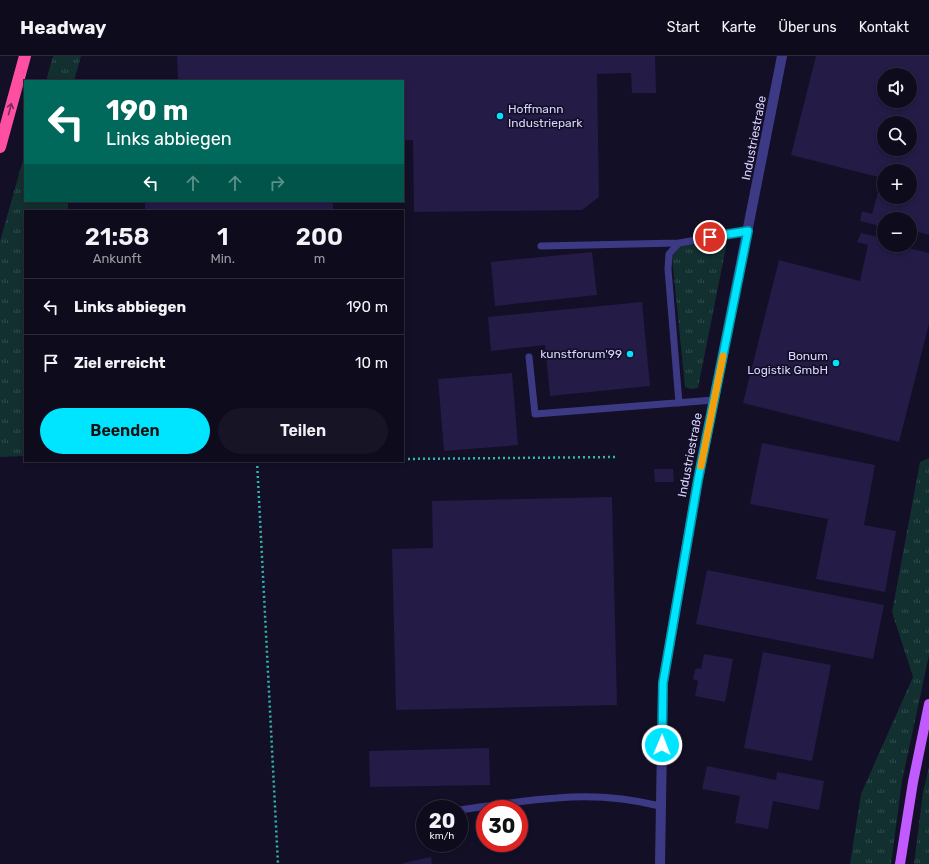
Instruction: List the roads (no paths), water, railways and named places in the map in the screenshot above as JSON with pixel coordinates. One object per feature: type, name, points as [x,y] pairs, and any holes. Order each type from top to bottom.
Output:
[{"type":"highway","points":[[0,147],[25,56]]},
{"type":"main road","points":[[900,864],[913,782],[929,704]]},
{"type":"street","name":"Industriestraße","points":[[660,864],[663,683],[698,480],[782,56]]},
{"type":"lane","points":[[541,246],[606,243],[679,243],[748,231]]},
{"type":"lane","points":[[679,243],[669,254],[668,261],[679,403]]},
{"type":"lane","points":[[529,357],[536,414],[714,400]]},
{"type":"lane","points":[[468,809],[557,797],[616,798],[634,800],[660,806]]},
{"type":"place","name":"Hoffmann Industriepark","points":[[500,116]]},
{"type":"place","name":"kunstforum'99","points":[[630,354]]},
{"type":"place","name":"Bonum Logistik GmbH","points":[[836,363]]}]
